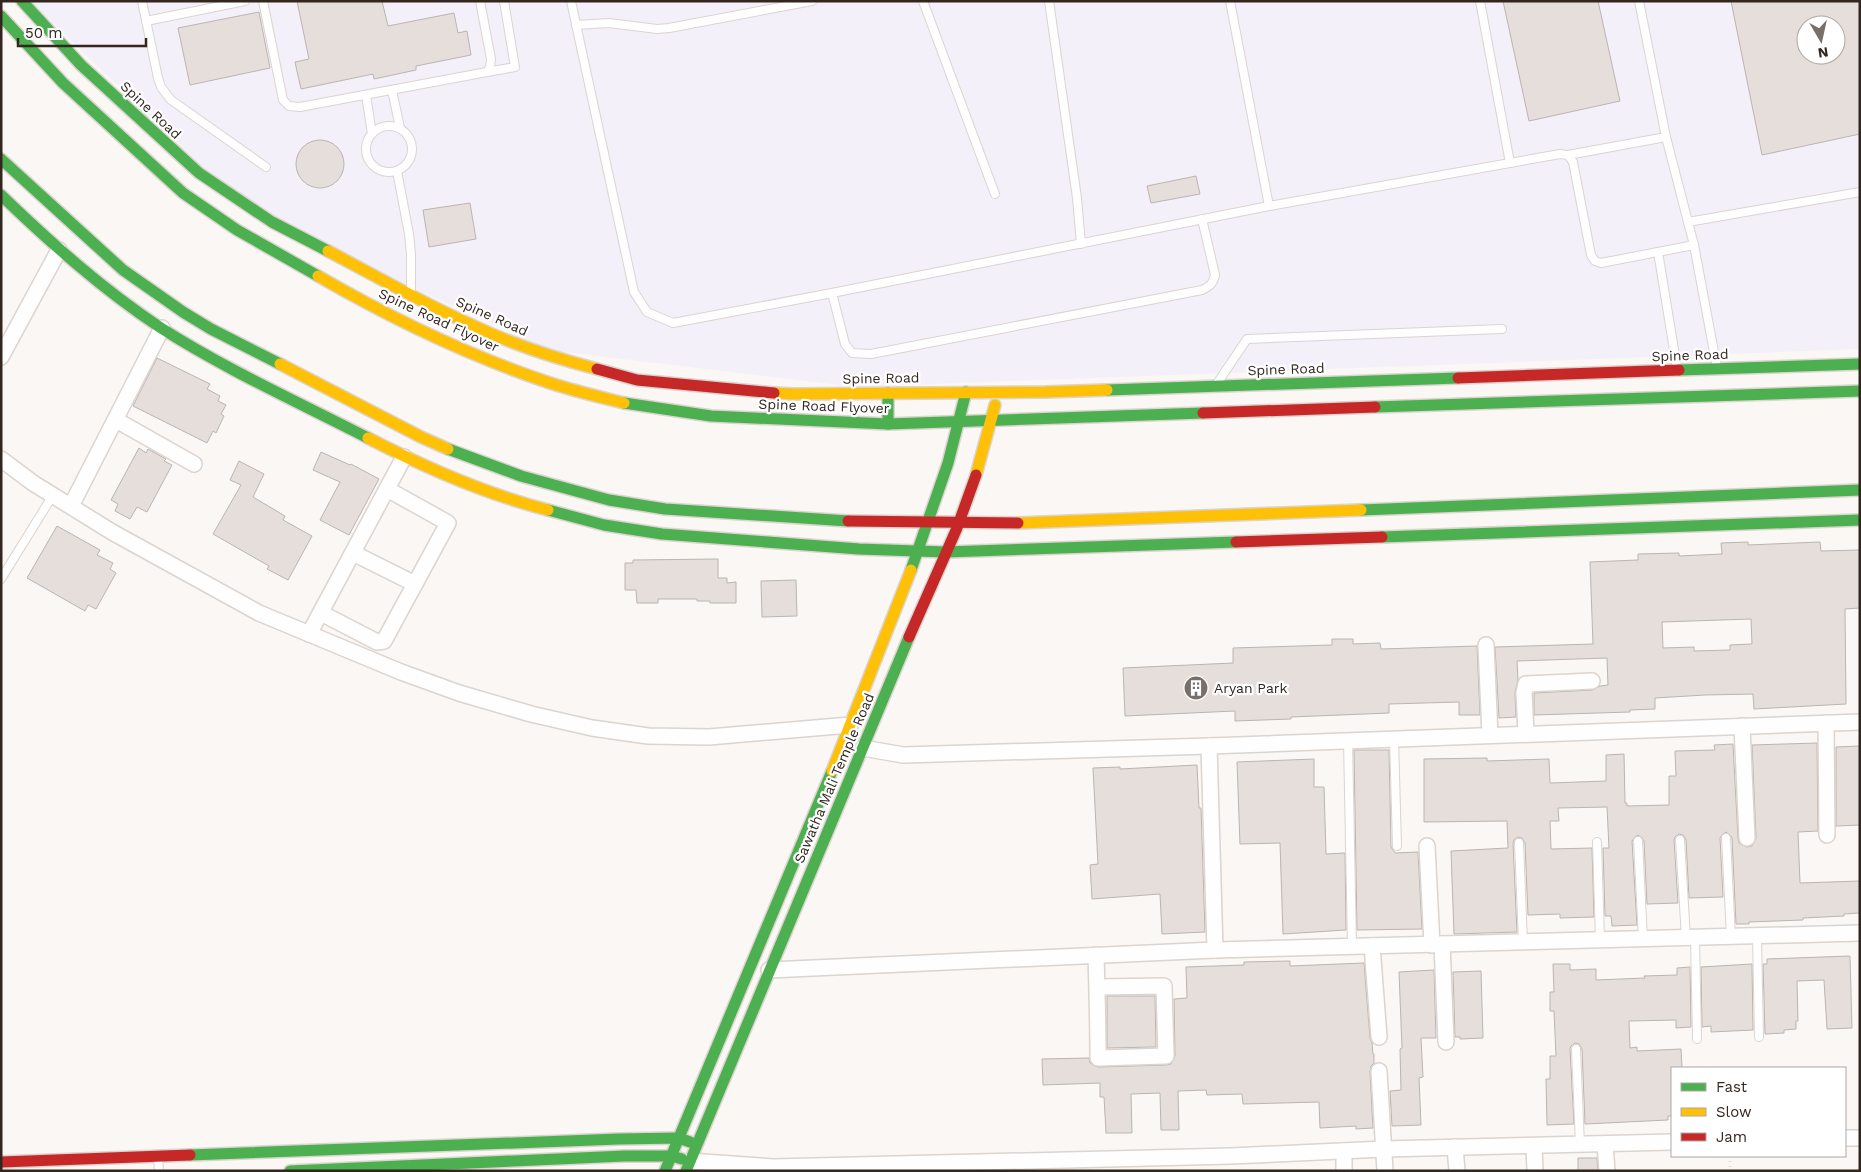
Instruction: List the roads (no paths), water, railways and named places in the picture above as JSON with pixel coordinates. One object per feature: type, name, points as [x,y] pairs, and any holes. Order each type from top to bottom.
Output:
[{"type":"street","name":"Spine Road","points":[[22,1],[81,65],[199,173],[272,222],[473,326],[558,359],[637,380],[793,394],[998,392],[1860,364]]},
{"type":"street","name":"Spine Road Flyover","points":[[1,16],[63,83],[183,193],[236,230],[352,296],[462,349],[550,383],[630,404],[711,416],[793,421],[888,424],[960,423]]},
{"type":"street","points":[[1,159],[122,270],[211,329],[421,437],[473,459],[521,476],[609,500],[665,509],[860,522],[1024,523],[1860,490]]},
{"type":"street","points":[[1,194],[59,250],[107,290],[199,351],[404,457],[463,482],[513,500],[604,525],[662,534],[918,552],[946,552],[1860,520]]},
{"type":"street","points":[[1,357],[59,250]]},
{"type":"street","points":[[71,506],[162,328]]},
{"type":"street","points":[[960,423],[1860,391]]},
{"type":"street","name":"Sawatha Mali Temple Road","points":[[665,1171],[850,726],[918,552],[960,423],[966,392]]},
{"type":"street","name":"Sawatha Mali Temple Road","points":[[688,1166],[973,487],[998,392]]},
{"type":"street","points":[[888,393],[888,424]]},
{"type":"street","points":[[116,420],[194,464]]},
{"type":"street","points":[[309,634],[404,457]]},
{"type":"street","points":[[1,459],[53,495],[112,532],[259,612],[401,672],[459,693],[531,714],[592,728],[648,736],[709,737],[850,726]]},
{"type":"street","points":[[320,613],[382,643],[448,523],[387,489]]},
{"type":"street","points":[[353,553],[415,584]]},
{"type":"street","points":[[1486,645],[1490,735]]},
{"type":"street","points":[[1526,733],[1524,693],[1526,684],[1592,680]]},
{"type":"street","points":[[863,748],[903,755],[1209,746],[1860,722]]},
{"type":"street","points":[[1826,723],[1828,835]]},
{"type":"street","points":[[1742,726],[1747,838]]},
{"type":"street","points":[[1209,746],[1215,950]]},
{"type":"street","points":[[1427,846],[1446,1042]]},
{"type":"street","points":[[770,970],[1215,950],[1860,933]]},
{"type":"street","points":[[1372,946],[1379,1037]]},
{"type":"street","points":[[1096,955],[1098,1058],[1166,1056],[1164,986],[1097,987]]},
{"type":"street","points":[[1380,1071],[1385,1171]]},
{"type":"street","points":[[1,1162],[679,1138],[696,1144]]},
{"type":"street","points":[[1846,1138],[1860,1138]]},
{"type":"street","points":[[290,1171],[672,1156],[688,1166],[1231,1164],[1344,1151],[1384,1149],[1671,1142]]},
{"type":"street","points":[[1605,1144],[1606,1171]]},
{"type":"street","points":[[1534,1146],[1534,1171]]},
{"type":"street","points":[[1455,1148],[1457,1171]]},
{"type":"street","points":[[1344,1151],[1344,1171]]},
{"type":"lane","points":[[142,1],[161,87],[171,100],[266,167]]},
{"type":"lane","points":[[146,22],[245,1]]},
{"type":"lane","points":[[263,1],[283,100],[289,106],[300,107],[515,67],[504,1]]},
{"type":"lane","points":[[480,1],[491,58],[490,67],[487,72]]},
{"type":"lane","points":[[571,1],[634,292],[647,312],[673,323],[1269,206],[1666,137]]},
{"type":"lane","points":[[576,25],[609,23],[656,30],[812,1]]},
{"type":"lane","points":[[923,1],[995,194]]},
{"type":"lane","points":[[1049,1],[1078,198],[1081,244]]},
{"type":"lane","points":[[1230,1],[1269,206]]},
{"type":"lane","points":[[1480,1],[1510,163]]},
{"type":"lane","points":[[1639,1],[1666,137],[1694,245],[1717,369]]},
{"type":"lane","points":[[392,90],[400,128]]},
{"type":"lane","points":[[366,95],[372,134],[366,148],[370,162],[382,171],[390,172],[409,162],[412,154],[410,139],[400,128],[384,127],[372,134]]},
{"type":"lane","points":[[1568,155],[1573,162],[1591,255],[1595,261],[1601,263],[1694,245]]},
{"type":"lane","points":[[397,170],[409,234],[411,294]]},
{"type":"lane","points":[[1688,222],[1860,192]]},
{"type":"lane","points":[[832,293],[845,344],[852,353],[860,355],[1202,290],[1214,282],[1215,276],[1202,219]]},
{"type":"lane","points":[[1658,252],[1677,370]]},
{"type":"lane","points":[[1215,386],[1248,339],[1502,329]]},
{"type":"lane","points":[[1,579],[53,495]]},
{"type":"lane","points":[[1394,738],[1397,846]]},
{"type":"lane","points":[[1348,740],[1352,947]]},
{"type":"lane","points":[[1726,838],[1731,936]]},
{"type":"lane","points":[[1680,840],[1690,938],[1697,1038]]},
{"type":"lane","points":[[1638,841],[1643,939]]},
{"type":"lane","points":[[1597,842],[1600,940]]},
{"type":"lane","points":[[1519,843],[1523,942]]},
{"type":"lane","points":[[1757,936],[1759,1037]]},
{"type":"lane","points":[[1576,1049],[1580,1144]]},
{"type":"lane","points":[[158,1155],[159,1171]]},
{"type":"place","name":"Aryan Park","points":[[1196,688]]}]
